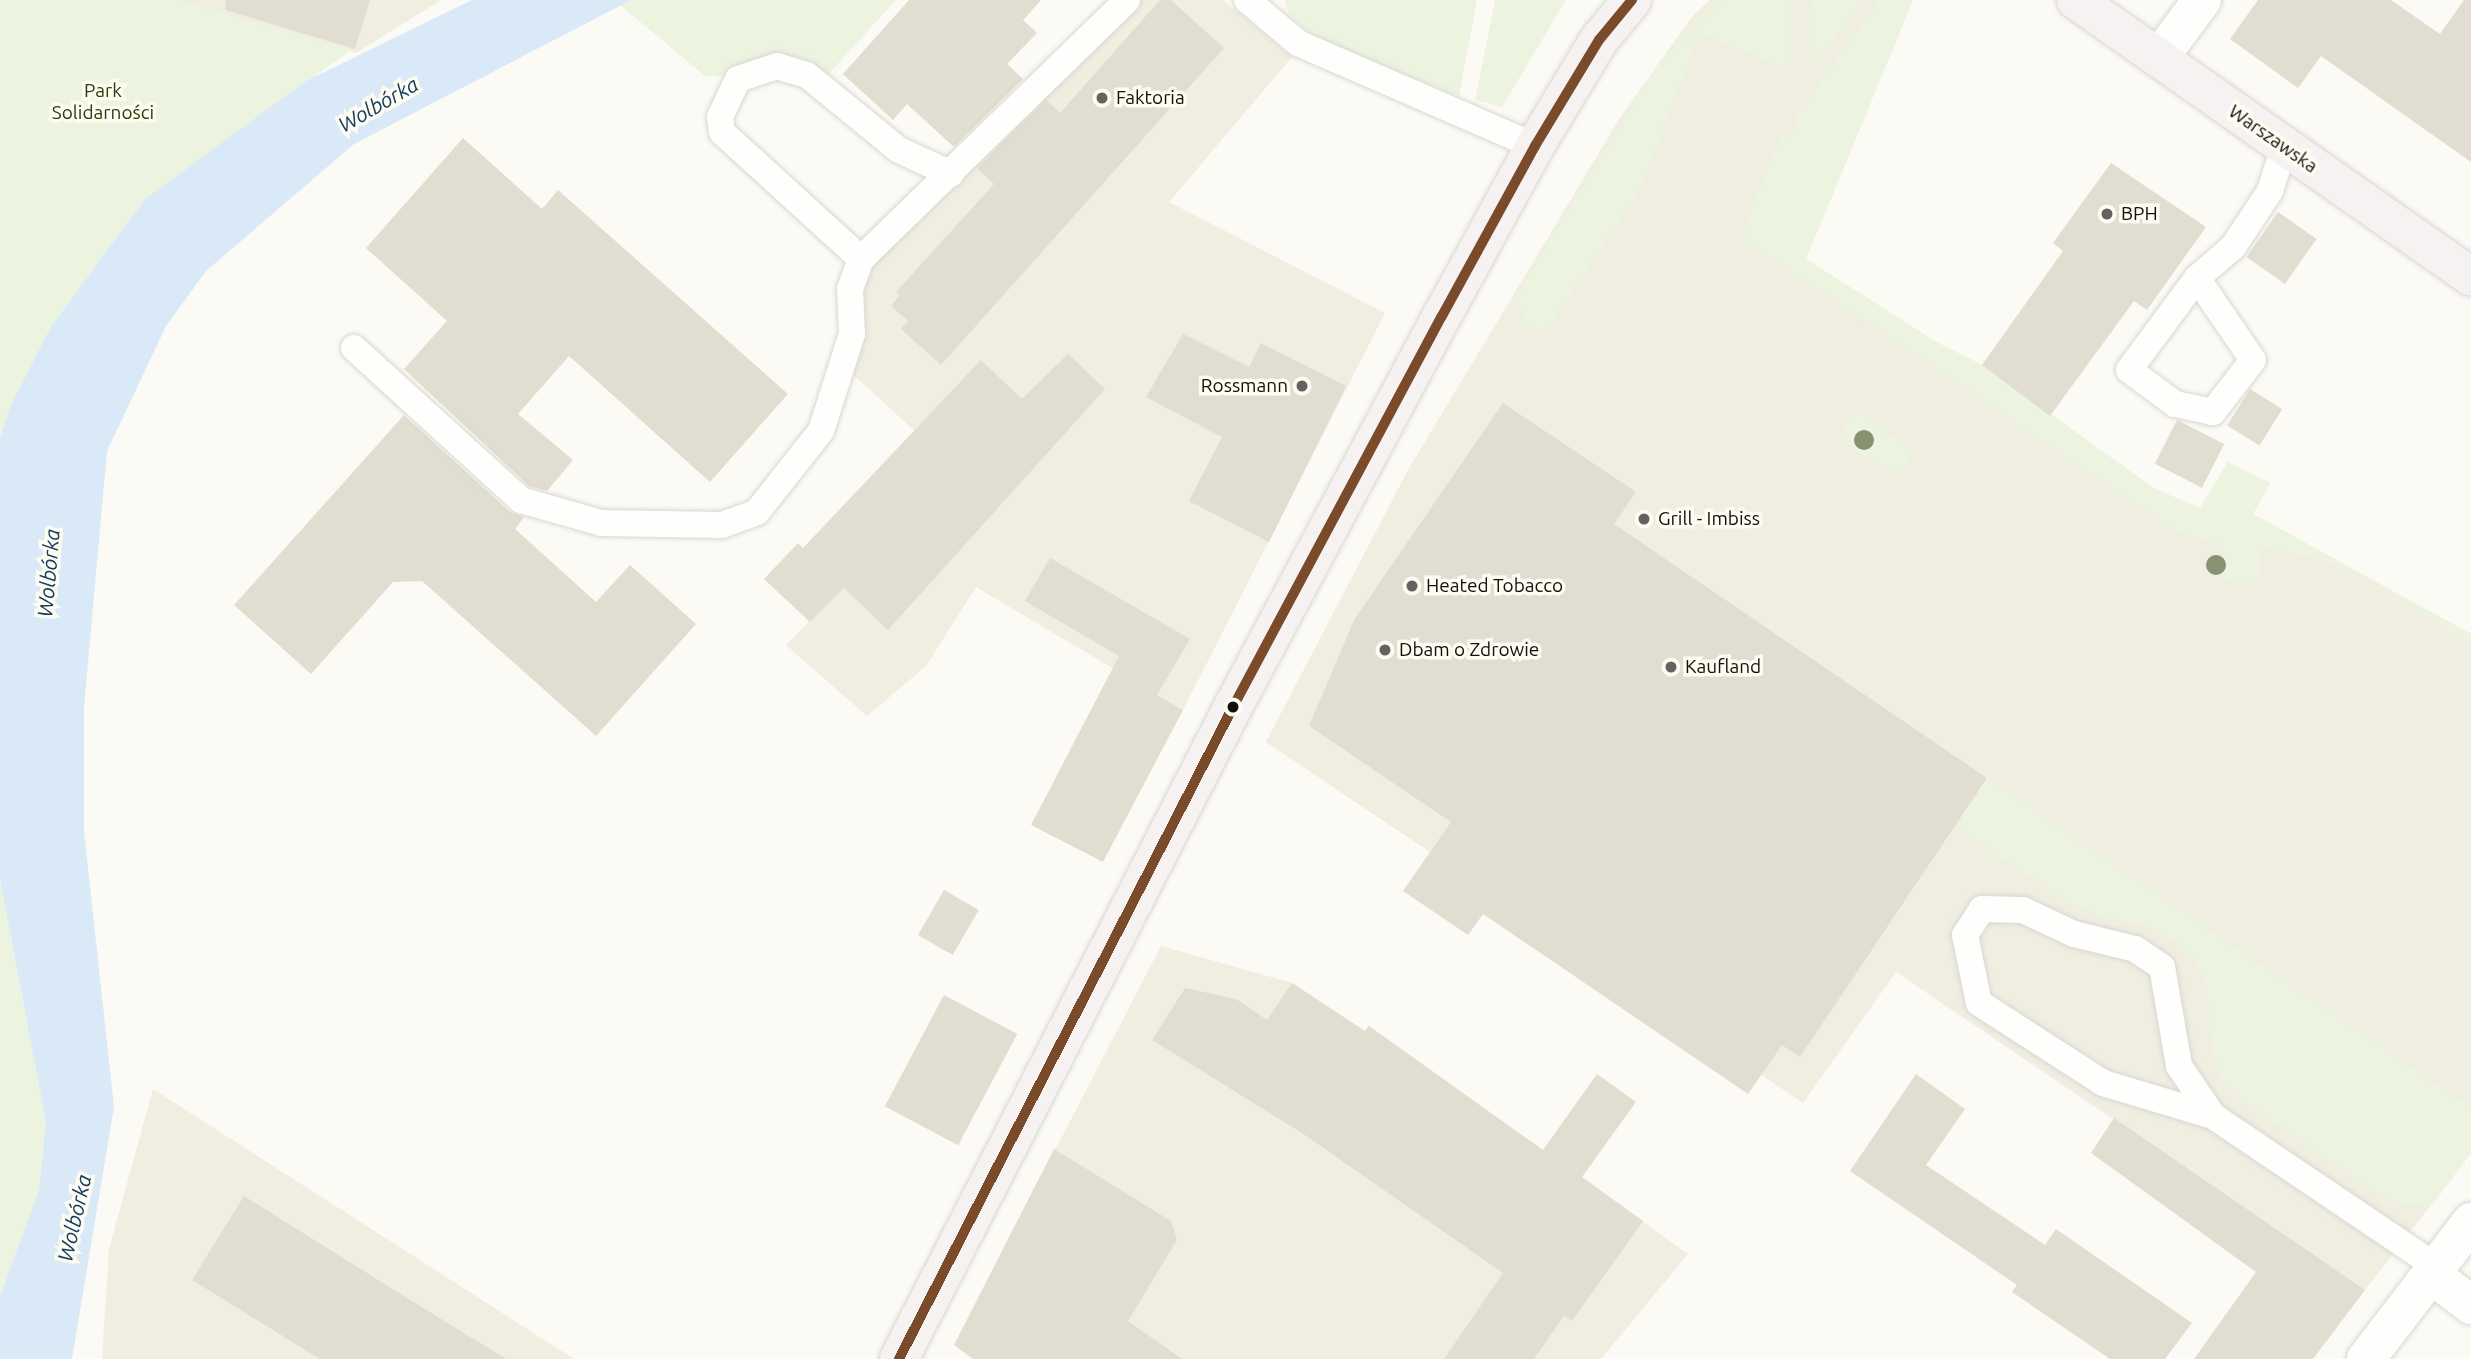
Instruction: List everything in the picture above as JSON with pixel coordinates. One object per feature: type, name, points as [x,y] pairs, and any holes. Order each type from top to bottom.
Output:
[{"type":"street","points":[[899,1359],[1233,707],[1535,146],[1599,40],[1619,0]]},
{"type":"street","points":[[1599,40],[1632,0]]},
{"type":"street","name":"Warszawska","points":[[2076,0],[2471,276]]},
{"type":"street","points":[[2159,58],[2202,0]]},
{"type":"street","points":[[2366,1359],[2471,1222]]},
{"type":"street","points":[[2434,1271],[2471,1305]]},
{"type":"lane","points":[[354,348],[521,500],[601,523],[722,525],[757,512],[821,431],[852,334],[850,289],[861,259],[1127,0]]},
{"type":"lane","points":[[1247,0],[1298,43],[1535,146]]},
{"type":"lane","points":[[861,259],[722,132],[720,117],[738,79],[777,66],[807,75],[899,150],[951,174]]},
{"type":"lane","points":[[2197,278],[2253,359],[2213,412],[2175,404],[2129,370],[2197,278],[2233,247],[2263,202],[2284,147]]},
{"type":"lane","points":[[2213,1116],[2179,1066],[2162,967],[2135,948],[2074,934],[2023,911],[1982,909],[1965,935],[1979,1003],[2103,1083],[2213,1116],[2434,1271]]},
{"type":"shaded area","points":[[176,0],[441,0],[356,53]]},
{"type":"shaded area","points":[[1111,0],[1223,0],[1292,57],[1169,202],[1385,313],[1183,710],[976,587],[926,666],[867,716],[786,645],[956,469],[832,355],[869,266]]},
{"type":"shaded area","points":[[1710,0],[1913,0],[1806,259],[1938,343],[1982,365],[2155,489],[2200,508],[2228,462],[2270,483],[2253,514],[2471,634],[2471,1153],[2365,1290],[1896,972],[1803,1103],[1266,742],[1408,470],[1620,118],[1694,14]]},
{"type":"shaded area","points":[[1161,946],[1292,983],[1365,1031],[1369,1026],[1688,1254],[1601,1359],[973,1359],[954,1345]]},
{"type":"shaded area","points":[[153,1089],[574,1359],[102,1359],[109,1249]]},
{"type":"green space","name":"Park Solidarności","points":[[0,0],[176,0],[351,50],[145,199],[50,328],[10,407],[0,471]]},
{"type":"green space","points":[[631,0],[896,0],[825,78],[705,76],[620,5]]},
{"type":"green space","points":[[1285,0],[1477,0],[1459,96],[1322,42],[1290,16]]},
{"type":"green space","points":[[1495,0],[1566,0],[1502,107],[1475,100]]},
{"type":"green space","points":[[1721,0],[1792,0],[1790,70],[1700,33],[1638,194],[1543,335],[1525,323],[1516,296],[1660,61]]},
{"type":"green space","points":[[1810,0],[1864,0],[1813,66],[1809,64]]},
{"type":"green space","points":[[1879,0],[1913,0],[1806,259],[1938,343],[1982,365],[2155,489],[2200,508],[2228,462],[2270,483],[2253,514],[2471,634],[2471,645],[2370,579],[2320,559],[2261,547],[2257,584],[2220,580],[2224,546],[2175,531],[1741,237],[1781,136],[1789,139],[1799,112]]},
{"type":"green space","points":[[1856,411],[1914,450],[1896,477],[1838,438]]},
{"type":"green space","points":[[1987,778],[2471,1108],[2471,1153],[2433,1204],[2410,1205],[2386,1199],[2248,1105],[2223,1082],[2211,1047],[2207,988],[2193,960],[2175,942],[2149,926],[2102,917],[2066,901],[1955,827]]},
{"type":"green space","points":[[0,880],[46,1122],[39,1190],[0,1307]]},
{"type":"water","name":"Wolbórka","points":[[472,0],[631,0],[354,144],[206,271],[166,326],[107,451],[84,707],[84,831],[114,1107],[72,1359],[0,1359],[0,1297],[39,1190],[46,1122],[0,880],[0,439],[10,407],[50,328],[145,199],[306,81]]},
{"type":"building","points":[[226,0],[370,0],[355,49],[225,10]]},
{"type":"building","points":[[909,0],[1041,0],[1023,20],[1037,33],[1007,64],[1023,79],[954,147],[907,104],[893,120],[843,74]]},
{"type":"building","points":[[1160,0],[1171,0],[1224,48],[941,365],[901,329],[908,321],[891,306],[900,295],[896,292],[994,184],[977,168],[1046,100],[1060,113]]},
{"type":"building","points":[[2258,0],[2391,0],[2440,34],[2464,0],[2471,0],[2471,162],[2321,56],[2298,88],[2230,39]]},
{"type":"building","points":[[463,138],[542,209],[558,190],[788,394],[710,482],[569,356],[518,414],[573,460],[547,491],[529,486],[404,369],[447,321],[366,248]]},
{"type":"building","points":[[2111,163],[2206,227],[2147,310],[2134,301],[2050,416],[1982,365],[2063,251],[2053,243]]},
{"type":"building","points":[[2278,212],[2317,239],[2285,284],[2246,257]]},
{"type":"building","points":[[1183,334],[1249,367],[1261,343],[1346,386],[1269,542],[1189,501],[1222,437],[1146,397]]},
{"type":"building","points":[[1068,354],[1105,389],[888,630],[844,588],[810,622],[764,579],[798,543],[803,548],[981,360],[1022,399]]},
{"type":"building","points":[[2250,389],[2282,409],[2259,446],[2227,425]]},
{"type":"building","points":[[1503,403],[1636,492],[1614,524],[1987,778],[1800,1057],[1782,1045],[1748,1094],[1483,914],[1468,935],[1403,891],[1451,822],[1309,726],[1354,620]]},
{"type":"building","points":[[404,415],[510,512],[524,517],[515,529],[596,602],[630,565],[696,624],[596,736],[422,581],[393,582],[311,674],[234,605]]},
{"type":"building","points":[[2177,420],[2224,444],[2202,488],[2155,464]]},
{"type":"building","points":[[1050,558],[1190,639],[1157,695],[1183,710],[1103,862],[1031,825],[1119,656],[1025,601]]},
{"type":"building","points":[[944,890],[979,910],[953,955],[918,935]]},
{"type":"building","points":[[1292,983],[1365,1031],[1369,1026],[1543,1150],[1597,1074],[1636,1102],[1582,1177],[1643,1221],[1572,1321],[1564,1316],[1534,1359],[1444,1359],[1503,1273],[1302,1133],[1152,1040],[1185,988],[1236,999],[1267,1020]]},
{"type":"building","points":[[944,995],[1017,1034],[958,1145],[885,1106]]},
{"type":"building","points":[[1916,1074],[1965,1109],[1926,1165],[2045,1245],[2056,1229],[2192,1323],[2165,1359],[2110,1359],[2012,1292],[2017,1285],[1850,1171]]},
{"type":"building","points":[[2114,1118],[2365,1290],[2313,1359],[2194,1359],[2256,1272],[2091,1153]]},
{"type":"building","points":[[1054,1149],[1171,1221],[1177,1240],[1128,1321],[1182,1359],[973,1359],[954,1345]]},
{"type":"building","points":[[244,1196],[506,1359],[320,1359],[192,1280]]},
{"type":"transit line","points":[[899,1359],[1233,707],[1442,316],[1535,146],[1599,40],[1632,0]]},
{"type":"place","name":"Faktoria","points":[[1102,98]]},
{"type":"place","name":"BPH","points":[[2107,214]]},
{"type":"place","name":"Rossmann","points":[[1302,386]]},
{"type":"place","name":"Grill - Imbiss","points":[[1644,519]]},
{"type":"place","name":"Heated Tobacco","points":[[1412,586]]},
{"type":"place","name":"Dbam o Zdrowie","points":[[1385,650]]},
{"type":"place","name":"Kaufland","points":[[1671,667]]}]
